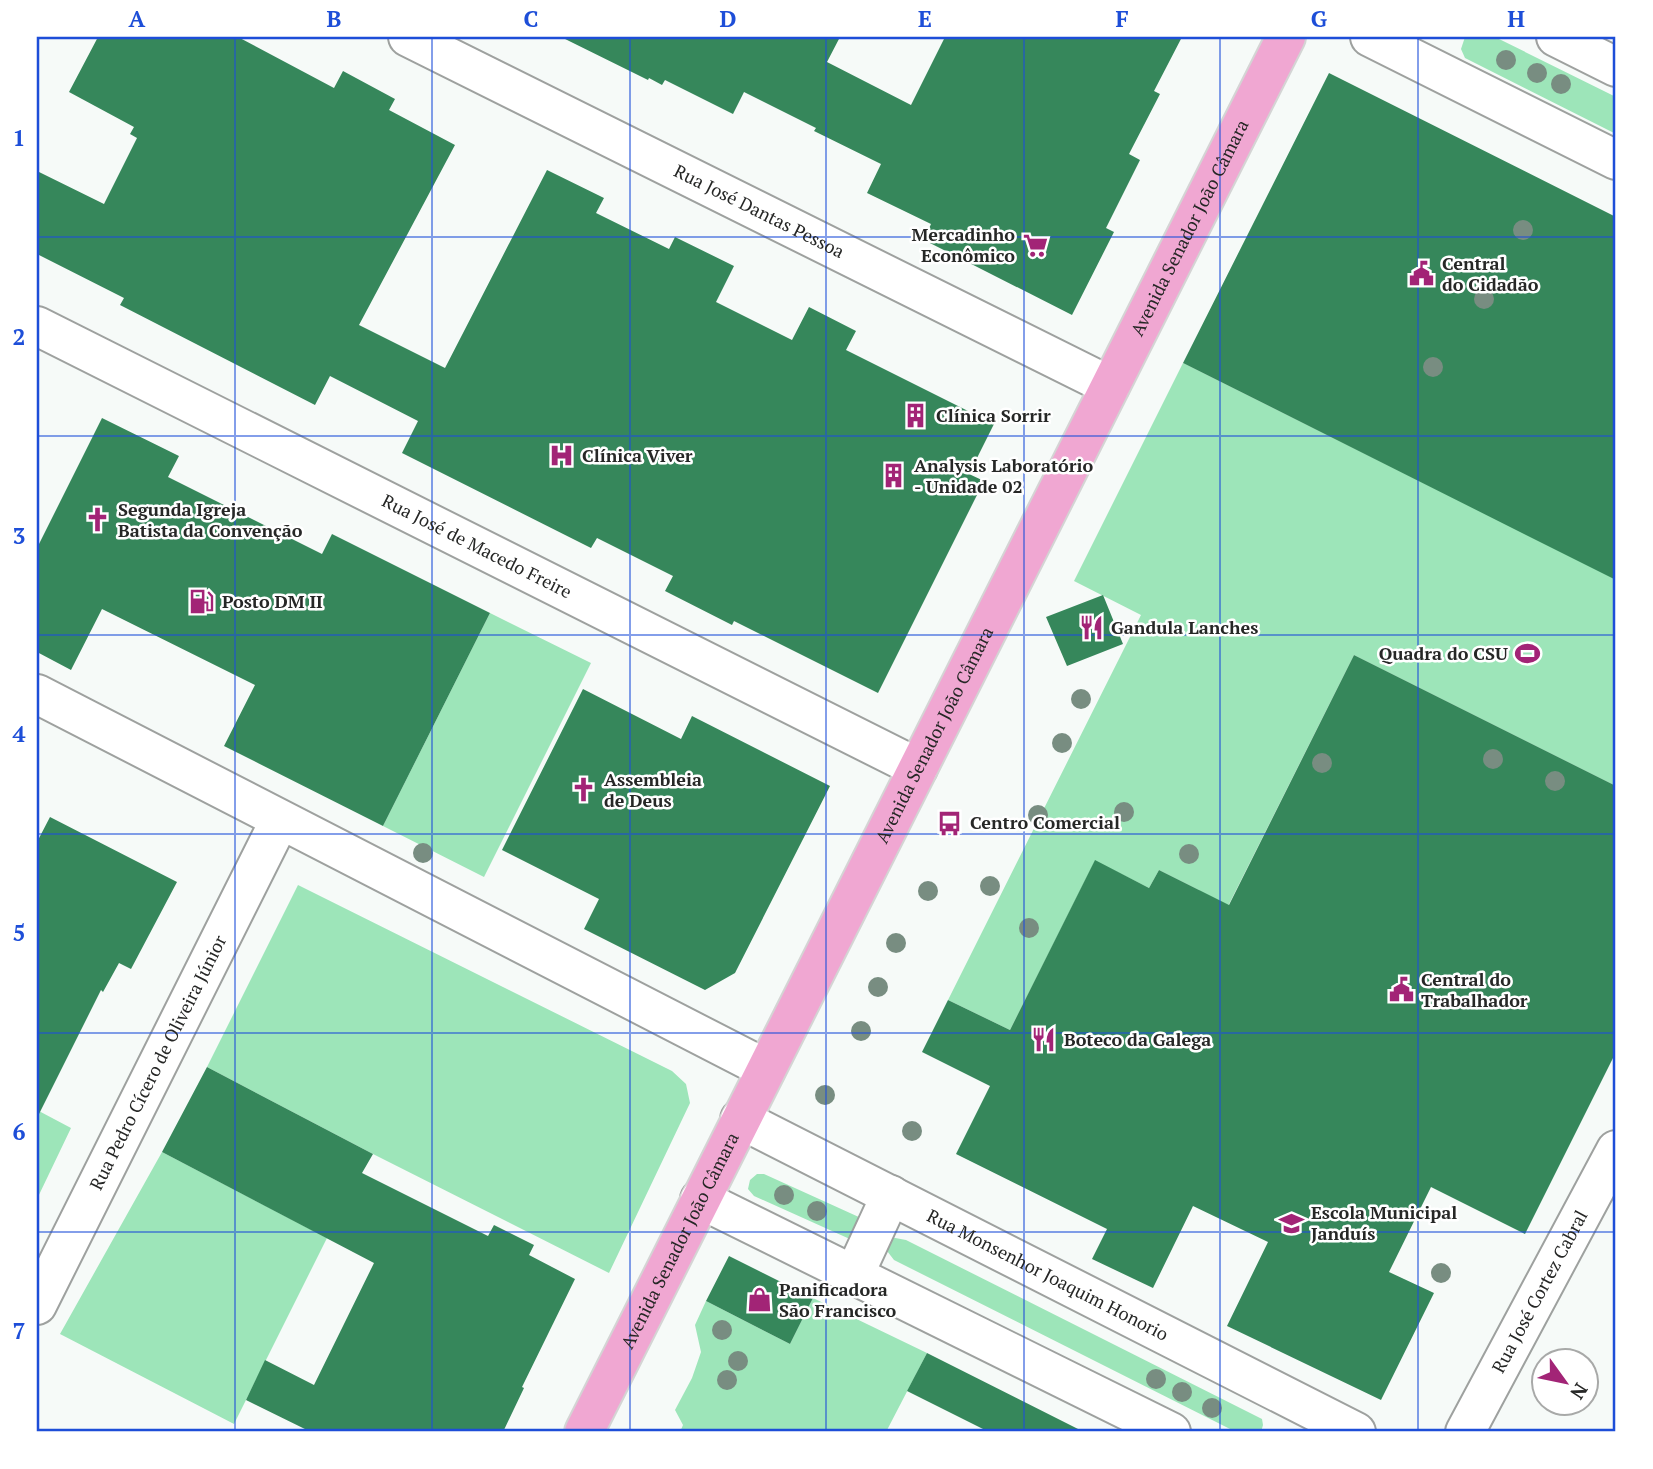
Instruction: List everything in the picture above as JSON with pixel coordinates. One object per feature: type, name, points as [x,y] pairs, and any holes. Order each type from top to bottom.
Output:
[{"type":"main road","name":"Avenida Senador João Câmara","points":[[584,1432],[1286,37]]},
{"type":"street","name":"Rua José Dantas Pessoa","points":[[408,37],[1110,386]]},
{"type":"street","points":[[1370,37],[1430,50],[1616,160]]},
{"type":"street","points":[[1556,37],[1616,67]]},
{"type":"street","name":"Rua José de Macedo Freire","points":[[37,326],[918,768]]},
{"type":"street","points":[[37,694],[766,1069]]},
{"type":"street","name":"Rua Pedro Cícero de Oliveira Júnior","points":[[37,1306],[280,820]]},
{"type":"street","name":"Rua Monsenhor Joaquim Honorio","points":[[740,1119],[891,1195],[1296,1419],[1356,1432]]},
{"type":"street","name":"Rua José Cortez Cabral","points":[[1465,1432],[1616,1150]]},
{"type":"street","points":[[854,1275],[891,1195]]},
{"type":"street","points":[[699,1199],[1171,1432]]},
{"type":"green space","points":[[1465,37],[1495,37],[1616,97],[1616,134],[1465,58],[1461,49]]},
{"type":"green space","points":[[1183,363],[1616,579],[1616,786],[1354,655],[1216,930],[1199,890],[1159,870],[1149,888],[1095,861],[1010,1030],[948,1000],[1141,615],[1074,581]]},
{"type":"green space","points":[[490,613],[591,663],[484,877],[383,826]]},
{"type":"green space","points":[[298,885],[672,1071],[686,1084],[690,1103],[609,1273],[207,1067]]},
{"type":"green space","points":[[37,1110],[71,1128],[37,1199]]},
{"type":"green space","points":[[162,1152],[327,1238],[234,1424],[60,1334]]},
{"type":"green space","points":[[757,1174],[764,1174],[861,1218],[852,1240],[754,1196],[748,1189],[750,1180]]},
{"type":"green space","points":[[890,1237],[906,1240],[1262,1419],[1261,1432],[1236,1432],[894,1260],[884,1247]]},
{"type":"green space","points":[[813,1298],[927,1353],[886,1432],[680,1432],[683,1425],[675,1410],[692,1378],[701,1352],[695,1325],[706,1301],[790,1344]]},
{"type":"building","points":[[98,37],[238,37],[334,88],[343,71],[395,99],[389,110],[455,145],[359,325],[445,368],[547,170],[604,198],[596,213],[669,249],[675,237],[734,266],[716,302],[792,340],[809,307],[856,331],[846,350],[994,424],[969,474],[984,481],[878,693],[734,621],[732,625],[665,591],[673,576],[597,538],[591,548],[402,453],[418,421],[330,376],[315,405],[120,305],[124,298],[37,254],[37,171],[104,204],[137,138],[130,134],[134,127],[69,92]]},
{"type":"building","points":[[561,37],[840,37],[827,62],[911,105],[945,37],[1182,37],[1154,91],[1160,94],[1129,154],[1140,160],[1106,228],[1114,232],[1072,315],[924,240],[931,224],[867,193],[881,164],[814,131],[816,128],[744,92],[733,114],[665,80],[662,85],[649,78],[648,80]]},
{"type":"building","name":"Central do Cidadão","points":[[1329,73],[1616,217],[1616,580],[1183,363]]},
{"type":"building","points":[[102,418],[179,456],[168,477],[322,554],[332,534],[490,613],[383,826],[224,746],[255,685],[102,609],[71,670],[37,652],[37,548]]},
{"type":"building","name":"Gandula Lanches","points":[[1103,595],[1123,644],[1067,666],[1046,617]]},
{"type":"building","points":[[1354,655],[1616,786],[1616,1052],[1525,1234],[1431,1187],[1389,1272],[1434,1293],[1381,1400],[1227,1326],[1268,1242],[1193,1206],[1153,1288],[1092,1259],[1107,1229],[956,1154],[990,1086],[922,1052],[948,1000],[1010,1030],[1095,860],[1149,888],[1159,870],[1229,905]]},
{"type":"building","points":[[583,689],[681,739],[692,716],[830,786],[735,973],[705,990],[584,929],[599,899],[502,850]]},
{"type":"building","points":[[50,817],[177,882],[131,969],[119,963],[103,992],[101,990],[37,1118],[37,842]]},
{"type":"building","points":[[207,1067],[373,1154],[362,1173],[488,1236],[494,1225],[534,1245],[529,1255],[575,1279],[503,1432],[311,1432],[246,1400],[265,1360],[314,1385],[374,1263],[162,1152]]},
{"type":"building","name":"Panificadora São Francisco","points":[[729,1256],[813,1298],[790,1344],[706,1301]]},
{"type":"building","points":[[927,1353],[1084,1432],[989,1432],[907,1391]]},
{"type":"place","name":"Mercadinho Econômico","points":[[1035,245]]},
{"type":"place","name":"Central do Cidadão","points":[[1422,274]]},
{"type":"place","name":"Clínica Sorrir","points":[[916,416]]},
{"type":"place","name":"Clínica Viver","points":[[562,456]]},
{"type":"place","name":"Analysis Laboratório - Unidade 02","points":[[894,476]]},
{"type":"place","name":"Segunda Igreja Batista da Convenção","points":[[98,520]]},
{"type":"place","name":"Posto DM II","points":[[202,602]]},
{"type":"place","name":"Gandula Lanches","points":[[1091,628]]},
{"type":"place","name":"Quadra do CSU","points":[[1528,654]]},
{"type":"place","name":"Assembleia de Deus","points":[[584,790]]},
{"type":"place","name":"Centro Comercial","points":[[950,823]]},
{"type":"place","name":"Central do Trabalhador","points":[[1401,990]]},
{"type":"place","name":"Boteco da Galega","points":[[1044,1040]]},
{"type":"place","name":"Escola Municipal Janduís","points":[[1291,1223]]},
{"type":"place","name":"Panificadora São Francisco","points":[[759,1300]]}]
